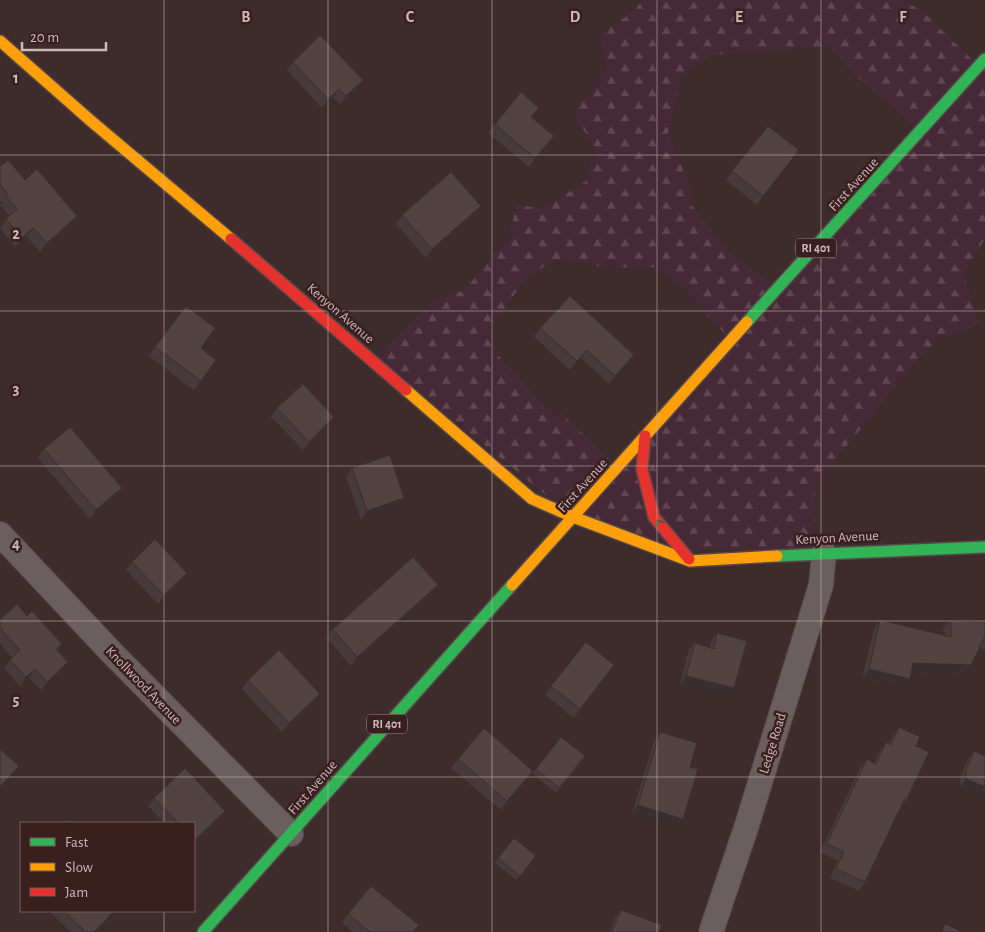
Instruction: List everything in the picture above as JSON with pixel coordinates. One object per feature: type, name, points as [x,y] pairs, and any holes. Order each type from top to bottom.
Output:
[{"type":"street","name":"Kenyon Avenue","points":[[0,41],[91,121],[283,282],[532,499],[573,517],[690,561],[824,552],[985,547]]},
{"type":"street","name":"First Avenue","points":[[203,932],[645,436],[985,59]]},
{"type":"street","points":[[645,436],[642,469],[654,517],[690,561]]},
{"type":"street","name":"Knollwood Avenue","points":[[0,534],[113,654],[291,834]]},
{"type":"street","name":"Ledge Road","points":[[711,932],[746,828],[821,585],[824,552]]},
{"type":"green space","points":[[642,0],[901,0],[921,10],[978,65],[985,59],[985,239],[963,274],[979,323],[938,340],[918,359],[822,476],[815,493],[814,551],[682,549],[568,513],[377,358],[428,305],[466,289],[509,234],[517,205],[543,209],[586,181],[595,149],[574,113],[607,67],[600,35],[635,10]],"holes":[[[829,46],[858,78],[920,132],[772,284],[728,251],[689,202],[692,191],[668,134],[681,76],[710,55]],[[556,259],[606,268],[653,267],[672,278],[730,339],[615,465],[561,413],[544,406],[497,354],[490,329],[526,278]]]},
{"type":"building","points":[[320,35],[363,80],[346,96],[339,89],[328,99],[293,62]]},
{"type":"building","points":[[521,92],[539,108],[531,117],[554,136],[535,158],[495,124]]},
{"type":"building","points":[[768,126],[799,150],[763,196],[732,171]]},
{"type":"building","points":[[8,160],[25,180],[37,169],[77,216],[47,243],[33,228],[22,238],[6,219],[17,209],[0,185],[0,166]]},
{"type":"building","points":[[451,172],[481,206],[432,249],[402,215]]},
{"type":"building","points":[[570,296],[634,355],[615,376],[587,350],[577,361],[540,328]]},
{"type":"building","points":[[186,306],[215,328],[201,348],[216,360],[201,381],[155,347]]},
{"type":"building","points":[[303,384],[334,417],[309,442],[277,408]]},
{"type":"building","points":[[70,427],[122,488],[96,510],[44,449]]},
{"type":"building","points":[[390,455],[404,498],[367,511],[352,468]]},
{"type":"building","points":[[155,539],[187,573],[164,595],[132,562]]},
{"type":"building","points":[[413,557],[438,585],[357,657],[333,629]]},
{"type":"building","points":[[17,604],[27,616],[32,611],[62,644],[56,649],[68,662],[47,682],[35,669],[26,677],[10,660],[20,650],[0,628],[0,620]]},
{"type":"building","points":[[880,620],[951,637],[951,623],[948,621],[985,622],[985,638],[971,665],[913,663],[910,679],[869,669]]},
{"type":"building","points":[[717,633],[747,641],[734,688],[686,676],[695,643],[714,649]]},
{"type":"building","points":[[586,642],[614,665],[580,709],[551,686]]},
{"type":"building","points":[[279,650],[320,694],[289,723],[248,680]]},
{"type":"building","points":[[899,727],[920,737],[916,746],[929,752],[865,882],[836,869],[844,852],[827,844],[867,759],[876,764],[886,742],[891,745]]},
{"type":"building","points":[[484,728],[533,771],[507,801],[458,759]]},
{"type":"building","points":[[660,732],[697,743],[690,767],[698,769],[683,819],[638,805]]},
{"type":"building","points":[[561,737],[585,756],[559,788],[536,769]]},
{"type":"building","points":[[0,749],[19,766],[0,787]]},
{"type":"building","points":[[974,751],[985,756],[985,787],[966,779],[966,770]]},
{"type":"building","points":[[185,768],[225,811],[195,840],[195,822],[178,822],[154,798]]},
{"type":"building","points":[[514,838],[536,856],[520,876],[498,858]]},
{"type":"building","points":[[371,886],[419,925],[413,932],[370,932],[348,914]]},
{"type":"building","points":[[621,910],[662,925],[659,932],[612,932]]},
{"type":"building","points":[[65,912],[113,912],[94,932],[86,932]]},
{"type":"building","points":[[945,924],[963,932],[942,932]]},
{"type":"traffic: fast","points":[[747,322],[985,59]]},
{"type":"traffic: fast","points":[[777,556],[985,547]]},
{"type":"traffic: fast","points":[[203,932],[512,585]]},
{"type":"traffic: slow","points":[[0,41],[91,121],[231,239]]},
{"type":"traffic: slow","points":[[512,585],[747,322]]},
{"type":"traffic: slow","points":[[406,390],[532,499],[573,517],[690,561],[777,556]]},
{"type":"traffic: jam","points":[[231,239],[406,390]]},
{"type":"traffic: jam","points":[[645,436],[642,469],[654,517],[689,559]]}]
